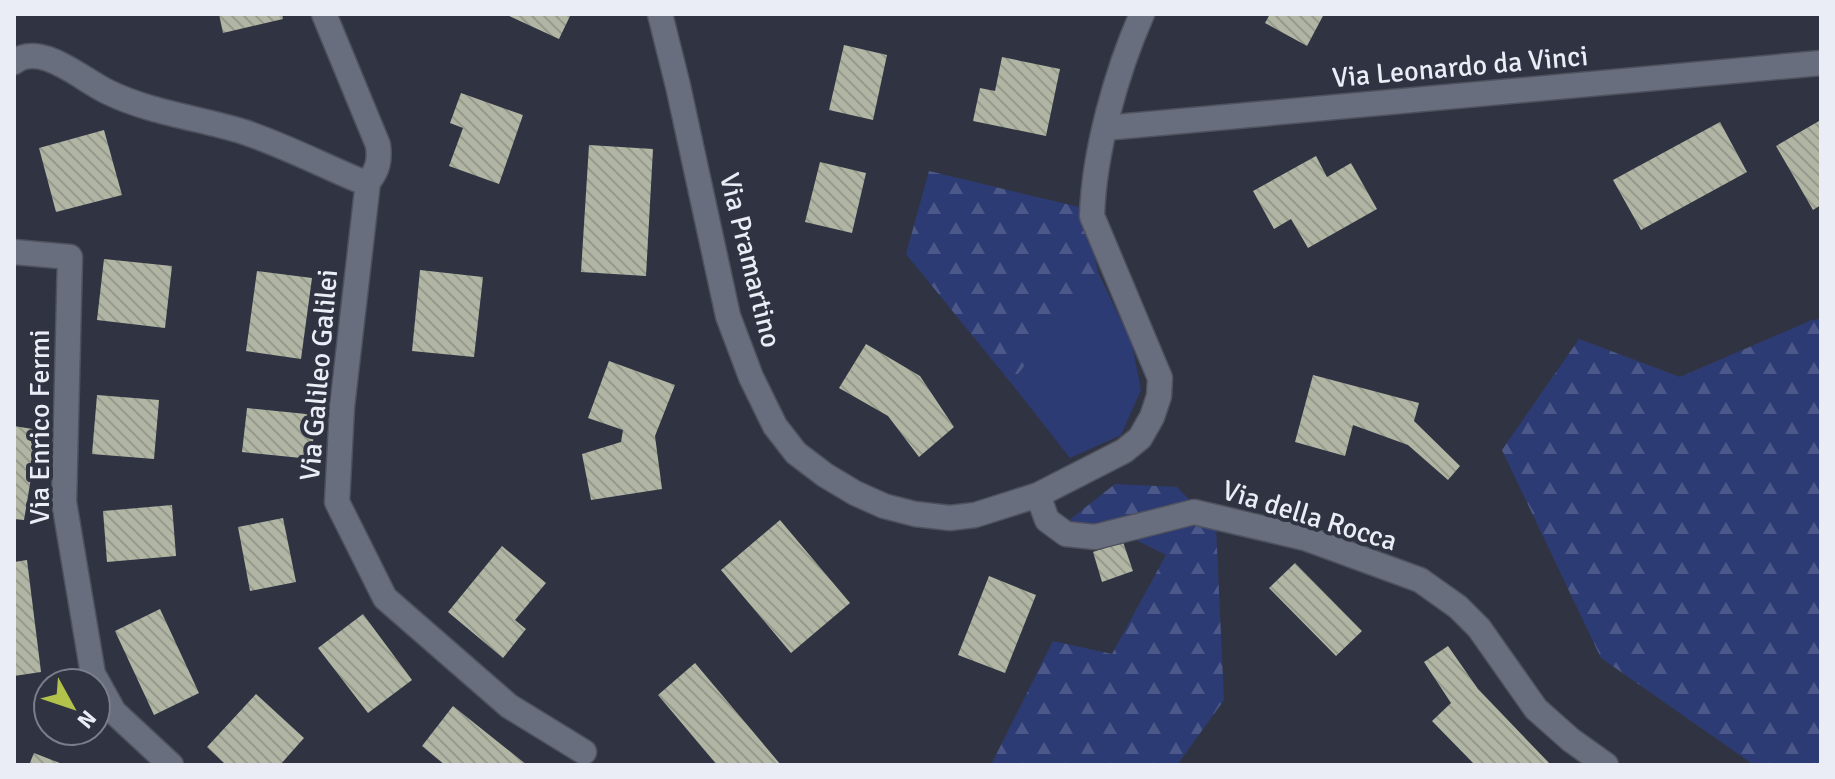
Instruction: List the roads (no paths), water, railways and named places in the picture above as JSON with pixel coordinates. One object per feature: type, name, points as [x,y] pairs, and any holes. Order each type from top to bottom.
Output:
[{"type":"street","points":[[14,62],[33,54],[74,72],[108,92],[144,106],[244,132],[368,182],[380,160],[378,145],[324,14]]},
{"type":"street","name":"Via Pramartino","points":[[660,14],[728,316],[751,377],[775,426],[796,453],[855,493],[884,506],[950,518],[975,515],[1038,495],[1124,451],[1140,438],[1152,417],[1159,396],[1160,378],[1092,216],[1093,189],[1105,128],[1142,14]]},
{"type":"street","name":"Via Leonardo da Vinci","points":[[1105,128],[1821,63]]},
{"type":"street","name":"Via Galileo Galilei","points":[[368,182],[342,407],[337,502],[385,598],[509,706],[584,752]]},
{"type":"street","name":"Via Enrico Fermi","points":[[14,252],[70,257],[64,502],[93,674],[114,712],[171,765]]},
{"type":"street","name":"Via della Rocca","points":[[1038,495],[1047,520],[1066,534],[1095,537],[1194,512],[1305,538],[1420,580],[1458,607],[1479,628],[1536,709],[1606,765]]}]
